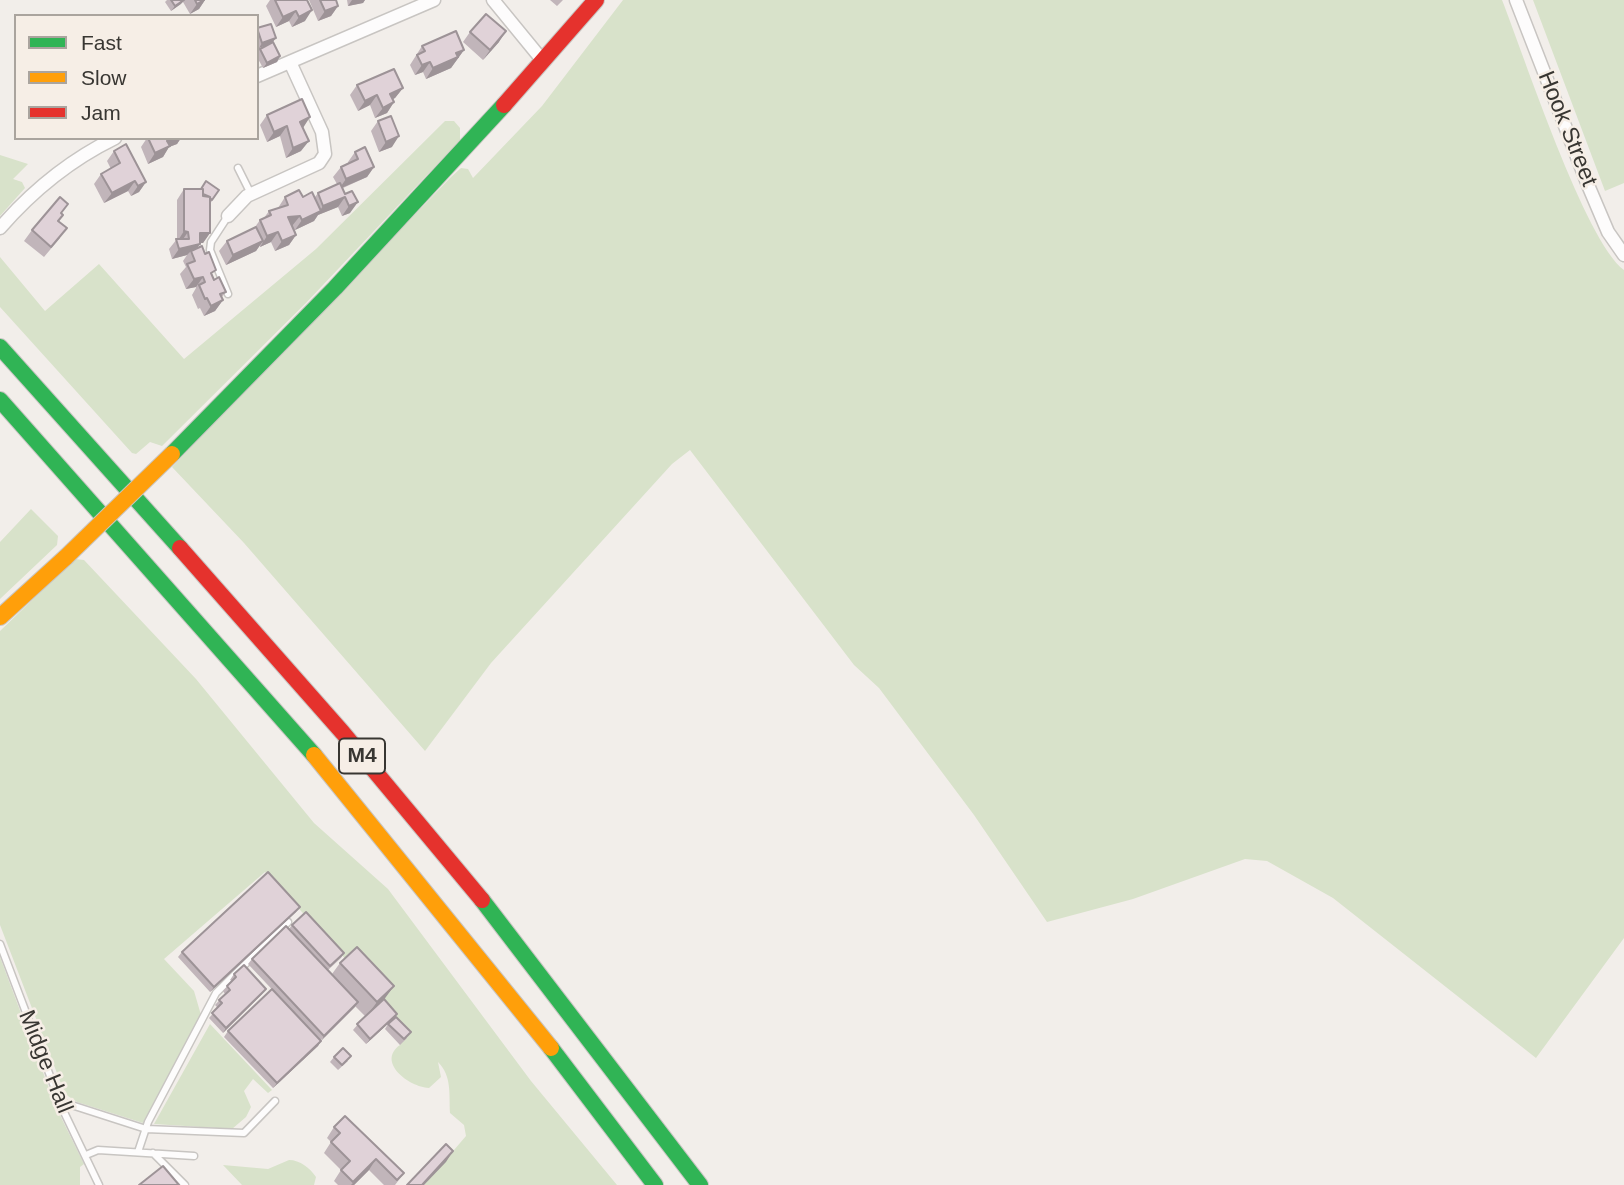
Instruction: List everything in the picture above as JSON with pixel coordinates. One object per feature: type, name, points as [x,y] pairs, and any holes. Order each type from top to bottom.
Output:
[{"type":"main road","points":[[0,617],[172,454],[333,293],[596,0]]},
{"type":"main road","name":"M4","points":[[0,348],[397,798],[554,992],[699,1185]]},
{"type":"main road","name":"M4","points":[[0,400],[338,784],[514,999],[656,1185]]},
{"type":"street","points":[[259,75],[434,0]]},
{"type":"street","points":[[493,0],[543,61]]},
{"type":"street","name":"Hook Street","points":[[1516,0],[1593,197],[1608,232],[1624,255]]},
{"type":"street","points":[[228,216],[250,194],[319,163],[325,155],[322,132],[290,62]]},
{"type":"street","points":[[0,228],[65,167],[111,140]]},
{"type":"lane","points":[[238,168],[250,194]]},
{"type":"lane","points":[[228,216],[211,243],[210,250],[228,294]]},
{"type":"lane","points":[[138,1152],[146,1129],[216,993],[288,922]]},
{"type":"lane","name":"Midge Hall","points":[[0,944],[59,1101],[98,1181]]},
{"type":"lane","points":[[59,1101],[146,1129],[244,1133],[275,1101]]},
{"type":"lane","points":[[86,1155],[98,1150],[194,1156]]},
{"type":"lane","points":[[153,1153],[185,1185]]},
{"type":"green space","points":[[623,0],[1502,0],[1574,186],[1608,253],[1624,270],[1624,938],[1536,1058],[1333,898],[1267,861],[1245,859],[1133,899],[1047,922],[974,815],[879,688],[854,665],[690,450],[672,464],[491,663],[425,751],[244,543],[172,467],[451,177],[461,168],[468,169],[473,178],[542,106]]},
{"type":"green space","points":[[1533,0],[1624,0],[1624,183],[1605,191]]},
{"type":"green space","points":[[445,121],[454,121],[460,128],[460,140],[306,303],[162,446],[150,442],[136,454],[132,453],[0,307],[0,257],[45,311],[99,264],[184,359],[316,249]]},
{"type":"green space","points":[[0,155],[28,164],[13,179],[22,182],[25,188],[0,216]]},
{"type":"green space","points":[[31,509],[58,536],[57,545],[0,599],[0,542]]},
{"type":"green space","points":[[75,559],[84,560],[196,679],[314,823],[388,889],[531,1081],[617,1185],[424,1185],[466,1136],[464,1125],[450,1113],[446,1073],[438,1062],[441,1077],[429,1088],[413,1083],[398,1072],[392,1059],[400,1045],[392,1022],[397,1015],[265,872],[164,959],[194,991],[201,1015],[143,1123],[77,1102],[65,1094],[0,925],[0,631]]},
{"type":"green space","points":[[0,957],[56,1107],[84,1164],[80,1167],[80,1185],[0,1185]]},
{"type":"green space","points":[[210,1024],[272,1090],[268,1093],[253,1079],[244,1091],[251,1107],[246,1117],[232,1129],[154,1124]]},
{"type":"green space","points":[[289,1160],[301,1163],[311,1171],[316,1177],[314,1185],[242,1185],[223,1165],[268,1169]]},
{"type":"building","points":[[171,0],[184,0],[175,6]]},
{"type":"building","points":[[275,0],[307,0],[312,10],[299,17],[296,11],[283,17]]},
{"type":"building","points":[[320,0],[336,0],[338,6],[325,11]]},
{"type":"building","points":[[486,14],[506,31],[490,50],[470,32]]},
{"type":"building","points":[[271,24],[276,38],[262,43],[259,27]]},
{"type":"building","points":[[456,31],[464,50],[456,53],[458,57],[433,68],[430,62],[422,65],[417,55],[425,51],[422,46]]},
{"type":"building","points":[[273,42],[280,56],[267,63],[260,49]]},
{"type":"building","points":[[394,69],[403,88],[390,94],[394,102],[383,108],[377,95],[365,101],[357,85]]},
{"type":"building","points":[[302,99],[310,117],[300,122],[309,141],[293,148],[287,126],[274,132],[267,115]]},
{"type":"building","points":[[391,116],[399,136],[386,142],[378,121]]},
{"type":"building","points":[[149,140],[169,140],[167,141],[170,146],[155,153]]},
{"type":"building","points":[[126,144],[146,182],[138,186],[135,181],[112,193],[101,174],[120,163],[114,151]]},
{"type":"building","points":[[365,147],[374,167],[346,179],[341,167],[358,159],[355,152]]},
{"type":"building","points":[[206,181],[219,190],[212,200],[203,194],[201,189]]},
{"type":"building","points":[[340,183],[345,194],[352,191],[358,202],[349,206],[345,197],[323,206],[318,193]]},
{"type":"building","points":[[184,189],[203,189],[203,196],[210,197],[210,233],[200,233],[200,244],[179,249],[176,239],[189,239],[188,232],[184,231]]},
{"type":"building","points":[[299,190],[303,197],[312,192],[321,211],[302,220],[300,216],[288,217],[296,235],[282,241],[278,232],[267,236],[260,220],[271,215],[269,211],[288,205],[285,197]]},
{"type":"building","points":[[60,197],[68,204],[58,221],[67,228],[51,247],[32,230]]},
{"type":"building","points":[[256,227],[263,241],[233,255],[227,241]]},
{"type":"building","points":[[202,246],[205,254],[209,252],[216,270],[211,273],[214,280],[219,277],[226,292],[220,294],[223,300],[211,306],[199,285],[205,282],[203,277],[194,279],[187,264],[195,261],[191,251]]},
{"type":"building","points":[[268,872],[300,907],[214,987],[182,952]]},
{"type":"building","points":[[306,912],[344,953],[330,966],[292,925]]},
{"type":"building","points":[[286,926],[358,1002],[324,1036],[252,959]]},
{"type":"building","points":[[357,947],[394,986],[377,1002],[340,963]]},
{"type":"building","points":[[244,965],[266,989],[226,1028],[212,1013],[222,1003],[219,1000],[230,990],[227,986],[236,977],[234,974]]},
{"type":"building","points":[[272,989],[321,1041],[277,1083],[228,1031]]},
{"type":"building","points":[[384,999],[397,1014],[370,1039],[357,1024]]},
{"type":"building","points":[[396,1017],[411,1032],[404,1039],[388,1024]]},
{"type":"building","points":[[343,1048],[351,1056],[342,1065],[334,1057]]},
{"type":"building","points":[[345,1116],[404,1173],[397,1180],[376,1159],[353,1182],[341,1170],[350,1161],[331,1142],[340,1133],[334,1127]]},
{"type":"building","points":[[446,1144],[453,1151],[422,1185],[407,1185]]},
{"type":"building","points":[[163,1166],[179,1185],[139,1185]]},
{"type":"traffic: fast","points":[[172,454],[335,288],[504,105]]},
{"type":"traffic: fast","points":[[0,347],[180,548]]},
{"type":"traffic: fast","points":[[0,400],[314,755]]},
{"type":"traffic: fast","points":[[482,900],[700,1185]]},
{"type":"traffic: fast","points":[[551,1048],[655,1185]]},
{"type":"traffic: slow","points":[[66,557],[172,454]]},
{"type":"traffic: slow","points":[[0,617],[66,557]]},
{"type":"traffic: slow","points":[[314,755],[551,1048]]},
{"type":"traffic: jam","points":[[504,105],[596,0]]},
{"type":"traffic: jam","points":[[180,548],[343,733],[482,900]]}]
